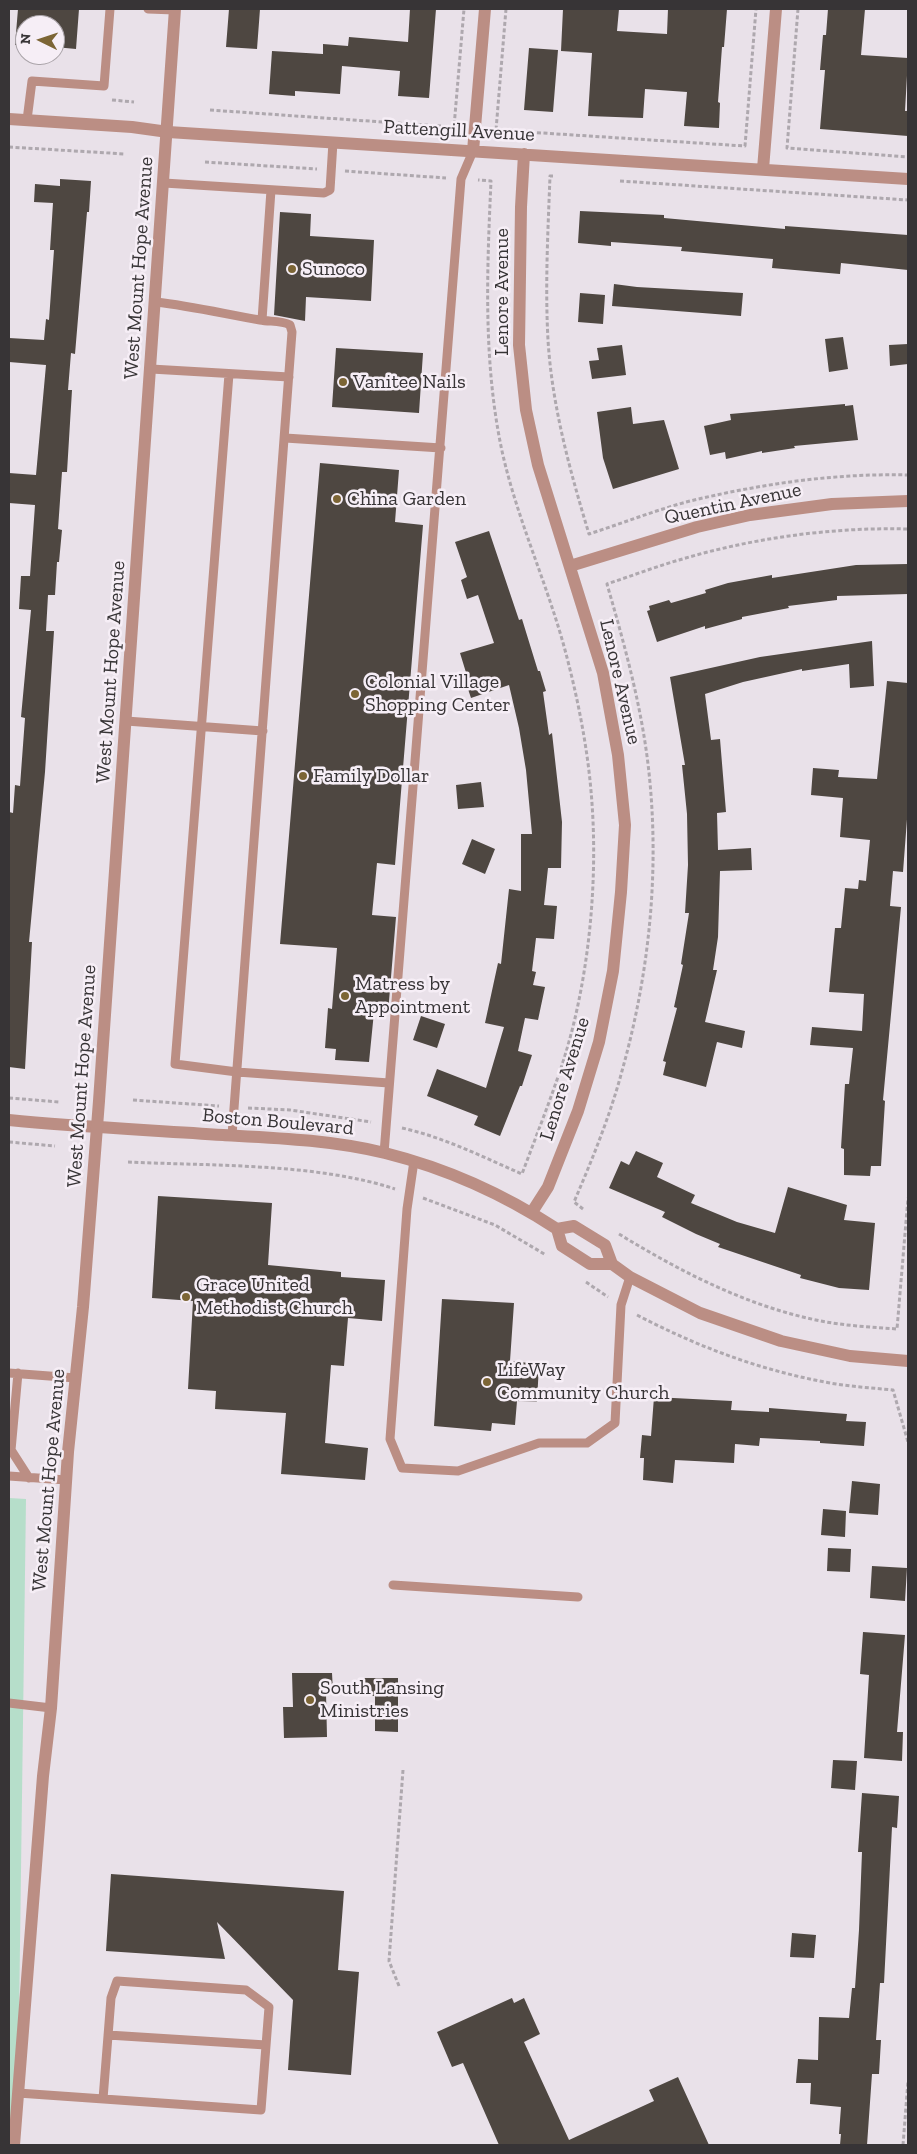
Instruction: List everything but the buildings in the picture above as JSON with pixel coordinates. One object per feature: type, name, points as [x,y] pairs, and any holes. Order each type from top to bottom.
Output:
[{"type":"street","points":[[473,151],[485,9]]},
{"type":"street","points":[[762,169],[776,9]]},
{"type":"street","name":"West Mount Hope Avenue","points":[[14,2145],[42,1795],[51,1708],[66,1480],[97,1128],[168,132],[175,10]]},
{"type":"street","name":"Pattengill Avenue","points":[[9,119],[132,126],[168,132],[908,179]]},
{"type":"street","name":"Lenore Avenue","points":[[524,154],[521,207],[519,345],[526,410],[538,464],[603,673],[618,755],[625,825],[621,892],[613,971],[599,1042],[578,1111],[548,1187],[532,1212]]},
{"type":"street","name":"Quentin Avenue","points":[[570,566],[697,526],[832,504],[908,501]]},
{"type":"street","name":"Boston Boulevard","points":[[9,1120],[97,1128],[288,1138],[350,1146],[384,1153],[465,1180],[532,1212],[557,1228],[574,1226],[605,1245],[612,1264],[630,1277],[700,1313],[781,1341],[850,1356],[908,1360]]},
{"type":"street","points":[[557,1228],[562,1246],[590,1264],[612,1264]]},
{"type":"lane","points":[[27,120],[32,81],[104,86],[110,9]]},
{"type":"lane","points":[[148,9],[175,10]]},
{"type":"lane","points":[[164,183],[324,193],[330,190],[333,142]]},
{"type":"lane","points":[[384,1153],[461,179],[473,151]]},
{"type":"lane","points":[[262,320],[272,190]]},
{"type":"lane","points":[[156,302],[194,306],[262,320],[285,322],[290,325],[292,332],[232,1135]]},
{"type":"lane","points":[[151,370],[289,377]]},
{"type":"lane","points":[[229,374],[175,1064],[237,1072],[389,1083]]},
{"type":"lane","points":[[285,438],[441,448]]},
{"type":"lane","points":[[126,721],[263,731]]},
{"type":"lane","points":[[414,1162],[409,1194],[390,1439],[402,1468],[458,1471],[539,1443],[587,1443],[615,1423],[621,1305],[630,1277]]},
{"type":"lane","points":[[29,1478],[11,1450],[13,1373],[76,1378]]},
{"type":"lane","points":[[9,1476],[66,1480]]},
{"type":"lane","points":[[393,1585],[578,1597]]},
{"type":"lane","points":[[9,1703],[51,1708]]},
{"type":"lane","points":[[18,2093],[103,2099],[225,2107],[261,2110],[269,2007],[246,1990],[117,1981],[111,1998],[103,2099]]},
{"type":"lane","points":[[108,2034],[266,2045]]},
{"type":"path","points":[[210,110],[454,127],[464,9]]},
{"type":"path","points":[[506,9],[496,130],[744,146],[756,9]]},
{"type":"path","points":[[798,9],[787,148],[908,157]]},
{"type":"path","points":[[9,148],[125,154]]},
{"type":"path","points":[[134,1100],[290,1110],[359,1119],[418,1132],[472,1152],[522,1174],[562,1067],[579,1001],[589,930],[594,855],[591,790],[580,717],[565,650],[525,530],[502,450],[490,362],[488,263],[491,181],[205,162]]},
{"type":"path","points":[[560,176],[550,176],[546,279],[548,341],[557,407],[568,462],[589,534],[689,502],[753,488],[828,478],[908,475]]},
{"type":"path","points":[[618,180],[908,200]]},
{"type":"path","points":[[588,1213],[574,1202],[598,1144],[622,1072],[638,1006],[649,936],[653,860],[650,783],[639,710],[628,656],[607,584],[680,560],[744,544],[808,534],[878,528],[908,528]]},
{"type":"path","points":[[9,1098],[59,1102]]},
{"type":"path","points":[[9,1142],[55,1146]]},
{"type":"path","points":[[128,1162],[278,1169],[351,1177],[450,1207],[495,1225],[549,1257]]},
{"type":"path","points":[[618,1234],[662,1260],[712,1285],[761,1304],[821,1321],[897,1329],[908,1198]]},
{"type":"path","points":[[581,1278],[621,1305],[680,1338],[734,1358],[785,1373],[837,1384],[893,1390],[908,1442]]},
{"type":"path","points":[[399,1986],[389,1961],[403,1770]]},
{"type":"path","points":[[903,2145],[908,2081]]},
{"type":"green space","points":[[9,1498],[26,1499],[18,2093],[9,2145]]},
{"type":"place","name":"Sunoco","points":[[292,269]]},
{"type":"place","name":"Vanitee Nails","points":[[343,382]]},
{"type":"place","name":"China Garden","points":[[337,499]]},
{"type":"place","name":"Colonial Village Shopping Center","points":[[355,694]]},
{"type":"place","name":"Family Dollar","points":[[303,776]]},
{"type":"place","name":"Matress by Appointment","points":[[345,996]]},
{"type":"place","name":"Grace United Methodist Church","points":[[186,1297]]},
{"type":"place","name":"LifeWay Community Church","points":[[487,1382]]},
{"type":"place","name":"South Lansing Ministries","points":[[310,1700]]}]
